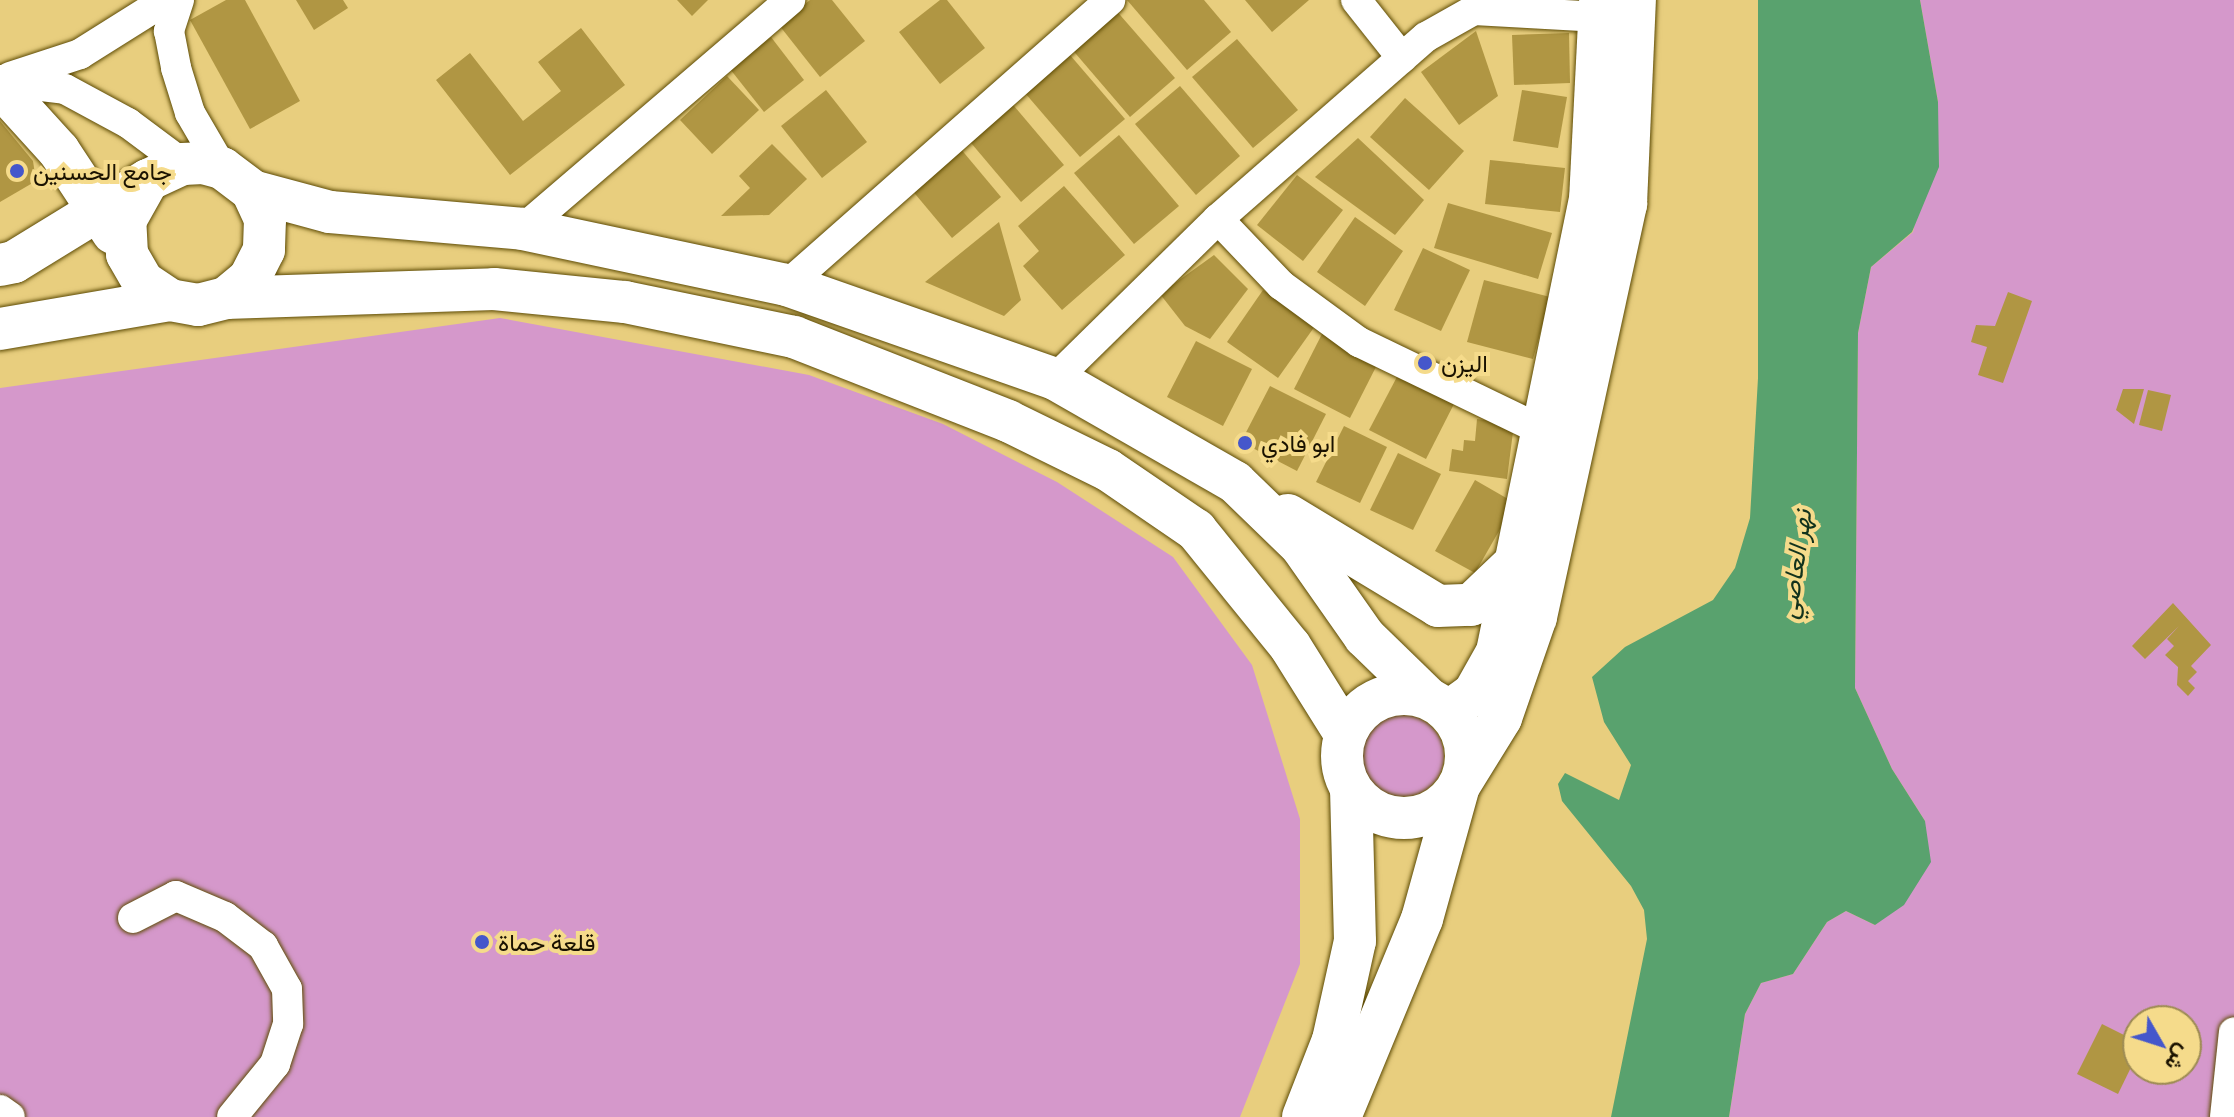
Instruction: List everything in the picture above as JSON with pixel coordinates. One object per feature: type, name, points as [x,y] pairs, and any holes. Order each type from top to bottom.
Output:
[{"type":"main road","points":[[1303,1117],[1333,1040],[1355,941],[1351,790],[1342,763],[1345,734],[1370,704],[1397,695],[1437,705],[1474,693],[1497,652],[1539,429],[1590,200],[1612,6]]},
{"type":"main road","points":[[1351,790],[1384,816],[1406,819],[1427,815],[1459,786],[1501,718],[1536,617],[1626,204],[1612,6]]},
{"type":"main road","points":[[0,82],[59,151],[143,282],[170,300]]},
{"type":"main road","points":[[7,264],[58,207],[59,151]]},
{"type":"main road","points":[[127,254],[127,213],[201,176]]},
{"type":"main road","points":[[201,176],[265,219],[264,250],[250,278],[226,298]]},
{"type":"main road","points":[[7,264],[99,211],[201,176],[330,212],[523,229],[787,285],[1055,379],[1235,482],[1438,606],[1471,605],[1513,565]]},
{"type":"main road","points":[[0,329],[170,300],[198,305],[226,298],[494,289],[625,302],[794,337],[1008,421],[1108,470],[1196,530],[1290,646],[1345,734]]},
{"type":"main road","points":[[1235,482],[1301,546],[1365,637],[1437,705],[1465,745],[1459,786],[1422,919],[1340,1117]]},
{"type":"street","points":[[0,82],[80,54],[166,0]]},
{"type":"street","points":[[179,0],[169,31],[190,113],[201,176]]},
{"type":"street","points":[[523,229],[790,0]]},
{"type":"street","points":[[787,285],[1110,0]]},
{"type":"street","points":[[1356,0],[1402,58]]},
{"type":"street","points":[[1055,379],[1218,219],[1426,37],[1474,10],[1612,6]]},
{"type":"street","points":[[0,82],[65,89],[128,123],[201,176]]},
{"type":"street","points":[[1218,219],[1281,285],[1359,342],[1539,429]]},
{"type":"street","points":[[133,918],[176,896],[225,917],[263,946],[287,989],[288,1024],[275,1064],[232,1117]]},
{"type":"street","points":[[2225,1117],[2234,1032]]},
{"type":"street","points":[[0,1110],[10,1117]]},
{"type":"shaded area","points":[[1920,0],[2234,0],[2234,1117],[1729,1117],[1745,1014],[1761,983],[1793,974],[1827,922],[1846,911],[1875,925],[1925,821],[1892,769],[1855,688],[1858,333],[1871,267],[1913,232],[1938,102]]},
{"type":"shaded area","points":[[500,318],[809,375],[943,424],[1057,482],[1173,557],[1252,665],[1300,819],[1300,964],[1240,1117],[0,1117],[0,388]]},
{"type":"shaded area","points":[[1395,715],[1411,715],[1426,722],[1437,733],[1444,756],[1441,772],[1432,785],[1411,797],[1395,797],[1380,790],[1369,779],[1362,764],[1362,748],[1369,733],[1380,722]]},
{"type":"water","name":"نهر العاصي","points":[[1758,0],[1920,0],[1938,102],[1939,167],[1912,232],[1871,267],[1858,333],[1855,688],[1892,769],[1925,821],[1931,862],[1904,905],[1875,925],[1846,911],[1827,922],[1793,974],[1761,983],[1745,1014],[1729,1117],[1611,1117],[1647,939],[1644,910],[1631,886],[1562,801],[1558,784],[1565,773],[1619,800],[1631,765],[1604,722],[1592,677],[1625,647],[1713,600],[1735,568],[1750,518],[1758,378]]},
{"type":"building","points":[[226,0],[245,0],[300,101],[250,129],[190,20]]},
{"type":"building","points":[[296,0],[343,0],[348,8],[314,30]]},
{"type":"building","points":[[677,0],[708,0],[692,16]]},
{"type":"building","points":[[810,0],[832,0],[865,41],[820,77],[779,25]]},
{"type":"building","points":[[940,0],[947,0],[985,48],[940,84],[899,32]]},
{"type":"building","points":[[1127,0],[1204,0],[1231,32],[1187,70]]},
{"type":"building","points":[[1245,0],[1309,0],[1272,32]]},
{"type":"building","points":[[1114,8],[1175,78],[1130,117],[1070,47]]},
{"type":"building","points":[[581,28],[625,85],[510,175],[436,80],[470,53],[523,121],[561,91],[538,62]]},
{"type":"building","points":[[1476,31],[1498,96],[1459,125],[1421,72]]},
{"type":"building","points":[[1569,33],[1570,83],[1514,85],[1512,35]]},
{"type":"building","points":[[771,37],[804,80],[764,112],[730,69]]},
{"type":"building","points":[[1237,39],[1298,110],[1253,148],[1192,77]]},
{"type":"building","points":[[1064,48],[1125,119],[1080,157],[1019,86]]},
{"type":"building","points":[[727,76],[759,110],[712,154],[680,120]]},
{"type":"building","points":[[1180,86],[1240,156],[1196,195],[1135,124]]},
{"type":"building","points":[[826,90],[867,142],[822,178],[781,126]]},
{"type":"building","points":[[1522,90],[1567,97],[1558,148],[1513,141]]},
{"type":"building","points":[[1405,98],[1464,151],[1429,190],[1370,137]]},
{"type":"building","points":[[1009,100],[1064,165],[1021,202],[966,137]]},
{"type":"building","name":"جامع الحسنين","points":[[0,121],[33,161],[36,181],[0,202]]},
{"type":"building","points":[[1119,135],[1179,206],[1134,244],[1074,173]]},
{"type":"building","points":[[1358,138],[1424,200],[1395,235],[1315,177]]},
{"type":"building","points":[[772,144],[807,179],[769,215],[721,216],[750,188],[739,176]]},
{"type":"building","points":[[960,148],[1001,197],[952,238],[911,189]]},
{"type":"building","points":[[1490,160],[1565,168],[1560,212],[1485,204]]},
{"type":"building","points":[[1297,175],[1343,210],[1303,261],[1257,225]]},
{"type":"building","points":[[1064,186],[1125,255],[1062,310],[1023,266],[1039,251],[1018,226]]},
{"type":"building","points":[[1448,203],[1552,233],[1538,279],[1434,248]]},
{"type":"building","points":[[1355,217],[1403,251],[1365,306],[1317,272]]},
{"type":"building","points":[[999,222],[1021,300],[1004,316],[925,282]]},
{"type":"building","points":[[1423,248],[1470,270],[1441,331],[1394,310]]},
{"type":"building","points":[[1214,255],[1248,289],[1210,339],[1185,326],[1160,294]]},
{"type":"building","points":[[1484,280],[1550,297],[1533,359],[1467,342]]},
{"type":"building","points":[[1263,290],[1315,326],[1278,378],[1227,342]]},
{"type":"building","points":[[2008,292],[2032,301],[2003,383],[1978,375],[1987,347],[1971,342],[1976,325],[1995,326]]},
{"type":"building","points":[[1323,332],[1379,361],[1350,418],[1294,389]]},
{"type":"building","points":[[1196,341],[1252,369],[1223,426],[1167,397]]},
{"type":"building","points":[[1399,373],[1455,402],[1426,459],[1369,430]]},
{"type":"building","points":[[1270,386],[1326,414],[1297,471],[1241,442]]},
{"type":"building","points":[[2123,389],[2144,389],[2134,424],[2116,410]]},
{"type":"building","points":[[2148,390],[2171,395],[2162,431],[2139,425]]},
{"type":"building","points":[[1477,419],[1514,424],[1507,479],[1449,471],[1452,449],[1463,451],[1464,440],[1475,441]]},
{"type":"building","points":[[1344,426],[1387,447],[1360,503],[1316,482]]},
{"type":"building","points":[[1398,453],[1441,474],[1413,530],[1370,510]]},
{"type":"building","points":[[1475,480],[1515,503],[1475,573],[1435,551]]},
{"type":"building","points":[[2173,603],[2211,645],[2191,666],[2197,672],[2188,681],[2195,688],[2188,696],[2177,685],[2178,667],[2165,655],[2174,646],[2167,639],[2179,626],[2145,659],[2132,646]]},
{"type":"building","points":[[2102,1024],[2122,1034],[2122,1085],[2118,1094],[2077,1074]]},
{"type":"place","name":"جامع الحسنين","points":[[17,171]]},
{"type":"place","name":"اليزن","points":[[1425,363]]},
{"type":"place","name":"ابو فادي","points":[[1245,443]]},
{"type":"place","name":"قلعة حماة","points":[[482,942]]}]
